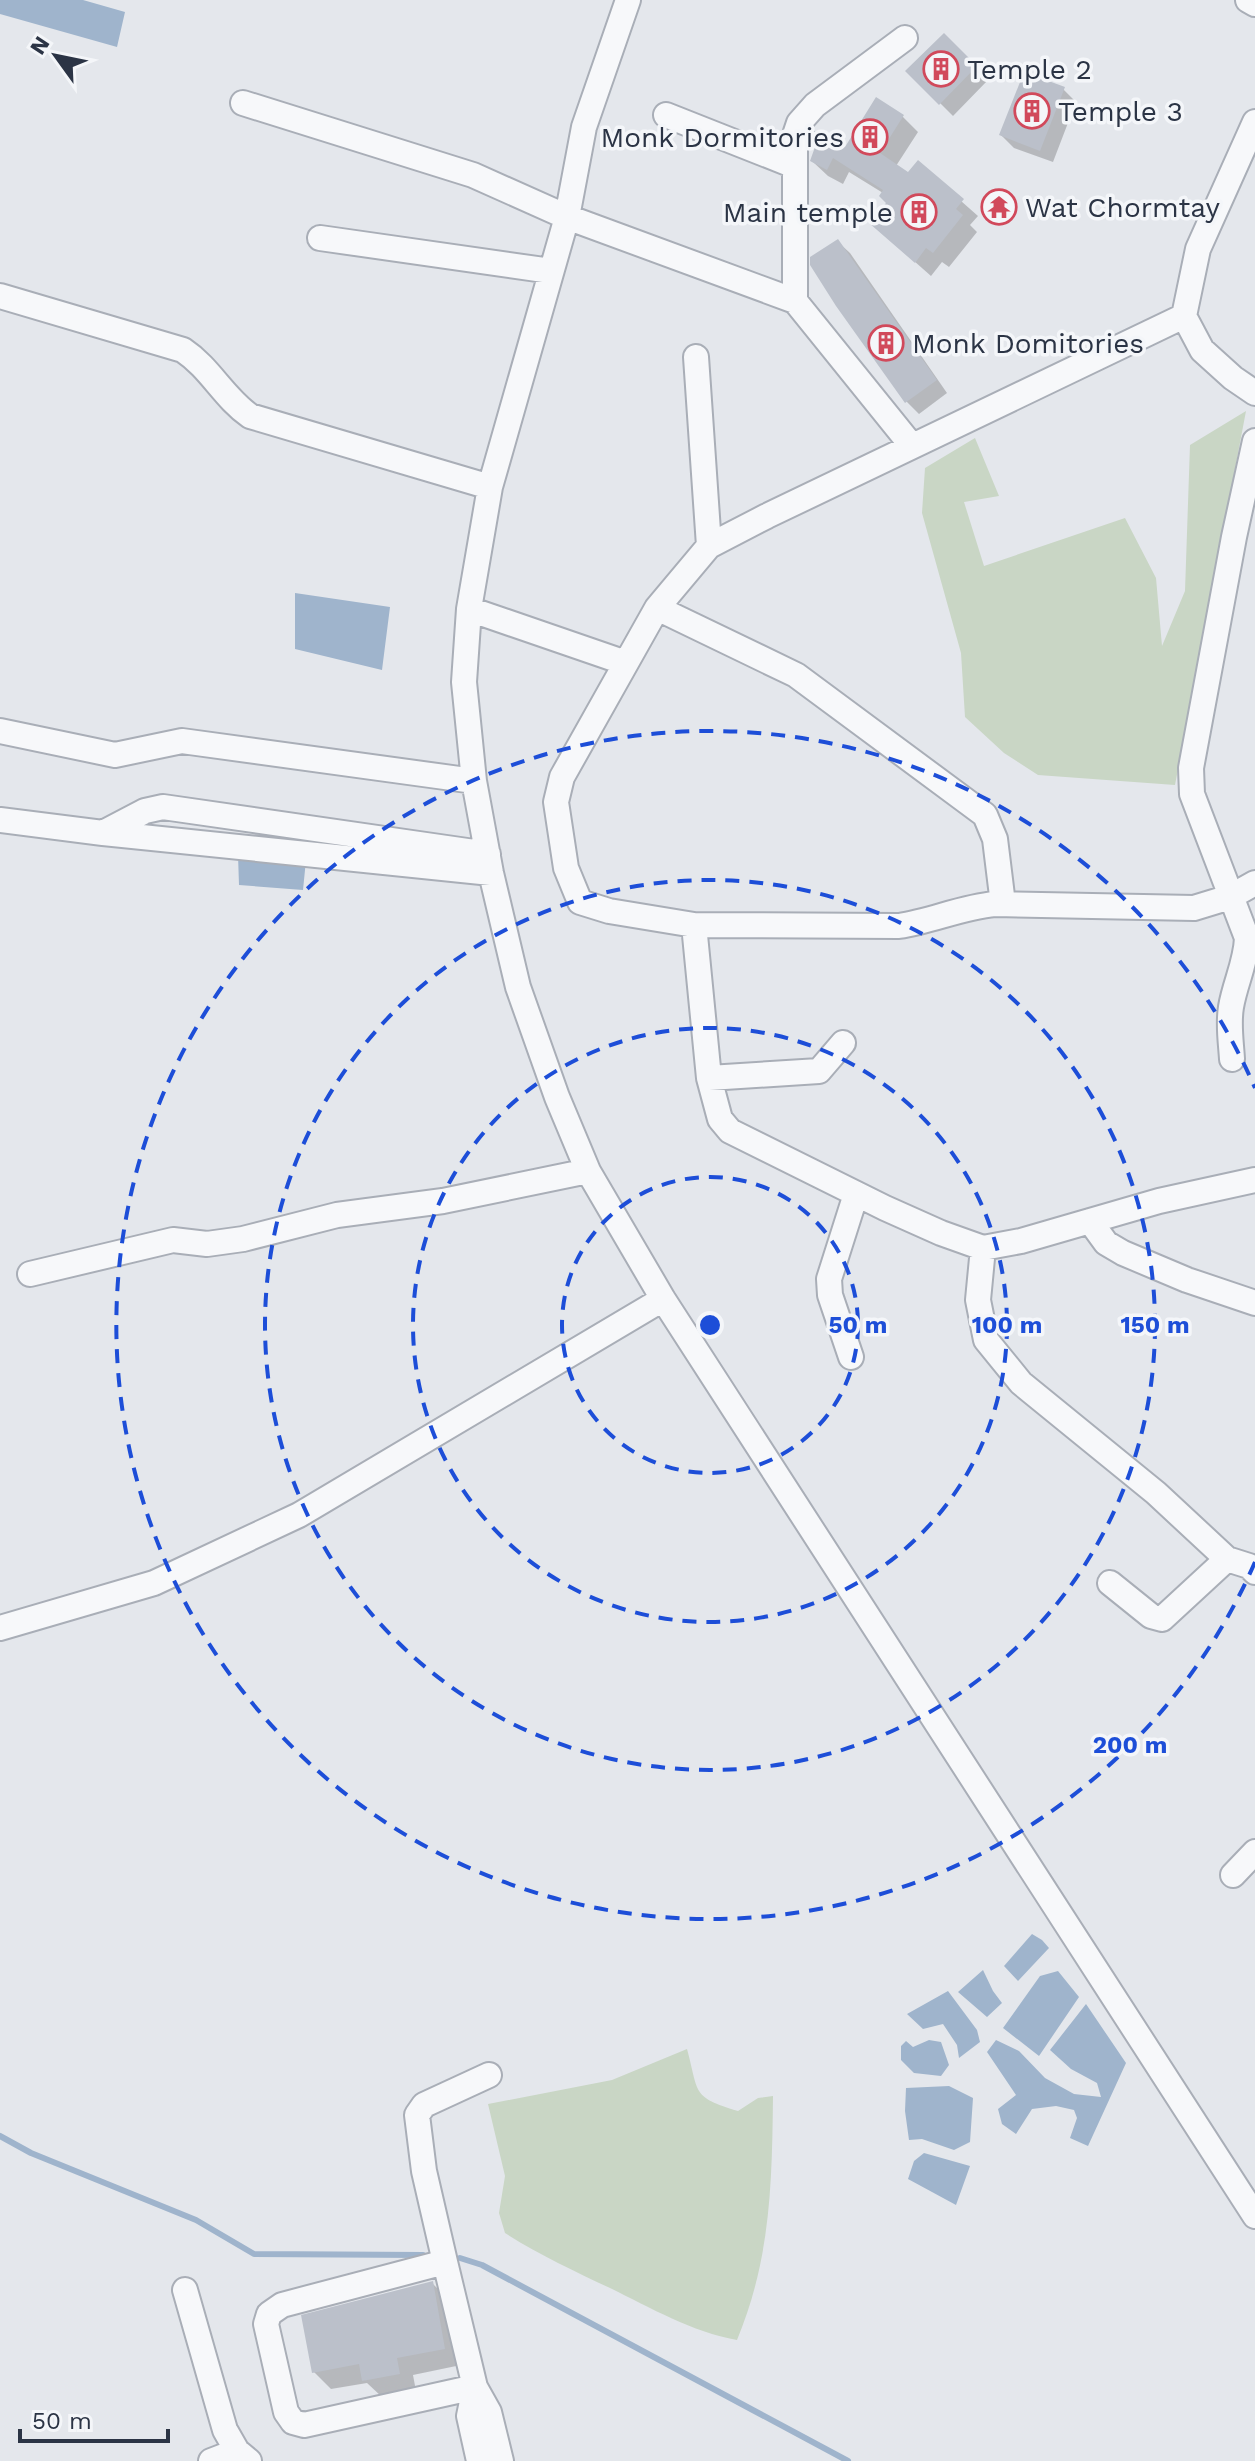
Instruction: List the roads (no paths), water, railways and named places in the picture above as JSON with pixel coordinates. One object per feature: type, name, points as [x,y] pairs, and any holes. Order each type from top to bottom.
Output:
[{"type":"street","points":[[628,0],[584,127],[567,217],[490,487],[469,609],[464,682],[474,781],[518,987],[557,1097],[588,1171],[663,1299],[1255,2216]]},
{"type":"street","points":[[1248,0],[1255,4]]},
{"type":"street","points":[[795,301],[795,135],[799,123],[815,105],[905,38]]},
{"type":"street","points":[[243,103],[473,175],[567,217],[795,301],[912,446]]},
{"type":"street","points":[[666,115],[795,166]]},
{"type":"street","points":[[1255,122],[1198,249],[1184,316],[1202,350],[1255,393]]},
{"type":"street","points":[[320,238],[551,271]]},
{"type":"street","points":[[0,296],[183,350],[201,362],[237,407],[250,416],[490,487]]},
{"type":"street","points":[[1184,316],[709,546],[657,608],[562,777],[556,802],[566,868],[580,902],[609,911],[694,925],[899,926],[923,922],[973,906],[1003,904],[1194,908],[1230,897],[1255,883]]},
{"type":"street","points":[[696,357],[709,546]]},
{"type":"street","points":[[1232,1059],[1229,1023],[1246,957],[1247,938],[1192,794],[1191,768],[1255,441]]},
{"type":"street","points":[[657,608],[796,675],[985,815],[995,839],[1003,904]]},
{"type":"street","points":[[469,609],[626,663]]},
{"type":"street","points":[[0,731],[115,755],[182,741],[474,781]]},
{"type":"street","points":[[0,820],[103,833],[490,864]]},
{"type":"street","points":[[694,925],[709,1078],[720,1119],[730,1131],[941,1233],[983,1248],[1021,1241],[1159,1201],[1255,1180]]},
{"type":"street","points":[[709,1078],[819,1071],[843,1043]]},
{"type":"street","points":[[30,1274],[173,1240],[207,1244],[243,1239],[337,1215],[443,1201],[588,1171]]},
{"type":"street","points":[[851,1357],[830,1295],[829,1279],[856,1194]]},
{"type":"street","points":[[1090,1221],[1106,1243],[1123,1253],[1187,1280],[1255,1303]]},
{"type":"street","points":[[983,1248],[978,1300],[986,1340],[1021,1383],[1247,1565],[1162,1619],[1151,1616],[1110,1583]]},
{"type":"street","points":[[0,1628],[154,1583],[299,1515],[663,1299]]},
{"type":"street","points":[[1233,1875],[1255,1852]]},
{"type":"street","points":[[489,2075],[424,2105],[417,2115],[424,2171],[475,2387],[489,2412],[501,2461]]},
{"type":"street","points":[[445,2262],[282,2305],[269,2314],[266,2324],[286,2412],[293,2422],[304,2425],[475,2387]]},
{"type":"street","points":[[185,2290],[225,2430],[243,2456],[211,2461]]},
{"type":"street","points":[[475,2387],[469,2416],[479,2461]]},
{"type":"water","points":[[0,0],[83,0],[125,12],[117,47],[0,14]]},
{"type":"water","points":[[295,593],[390,607],[382,670],[295,649]]},
{"type":"water","points":[[238,855],[306,860],[303,890],[239,885]]},
{"type":"water","points":[[1032,1934],[1049,1948],[1018,1981],[1004,1966]]},
{"type":"water","points":[[983,1970],[1002,2003],[987,2017],[958,1992]]},
{"type":"water","points":[[1058,1971],[1079,1997],[1039,2056],[1003,2028],[1040,1976]]},
{"type":"water","points":[[948,1991],[977,2030],[980,2042],[959,2058],[957,2045],[943,2024],[923,2029],[907,2014]]},
{"type":"water","points":[[1086,2004],[1126,2063],[1088,2146],[1070,2138],[1077,2118],[1074,2110],[1056,2106],[1032,2109],[1016,2134],[1002,2124],[998,2109],[1016,2095],[987,2052],[996,2040],[1019,2051],[1045,2078],[1074,2094],[1101,2097],[1097,2083],[1071,2069],[1050,2050]]},
{"type":"water","points":[[929,2040],[941,2042],[949,2065],[941,2076],[914,2073],[901,2060],[901,2046],[906,2041],[913,2047]]},
{"type":"water","points":[[949,2086],[973,2098],[970,2142],[954,2150],[922,2139],[909,2140],[906,2088]]},
{"type":"water","points":[[924,2153],[970,2166],[956,2205],[908,2179],[914,2161]]},
{"type":"waterway","points":[[0,2136],[31,2153],[196,2220],[254,2254],[423,2255]]},
{"type":"waterway","points":[[460,2258],[482,2265],[848,2461]]},
{"type":"place","name":"Temple 2","points":[[941,69]]},
{"type":"place","name":"Temple 3","points":[[1032,111]]},
{"type":"place","name":"Monk Dormitories","points":[[870,137]]},
{"type":"place","name":"Wat Chormtay","points":[[999,207]]},
{"type":"place","name":"Main temple","points":[[919,212]]},
{"type":"place","name":"Monk Domitories","points":[[886,343]]}]
